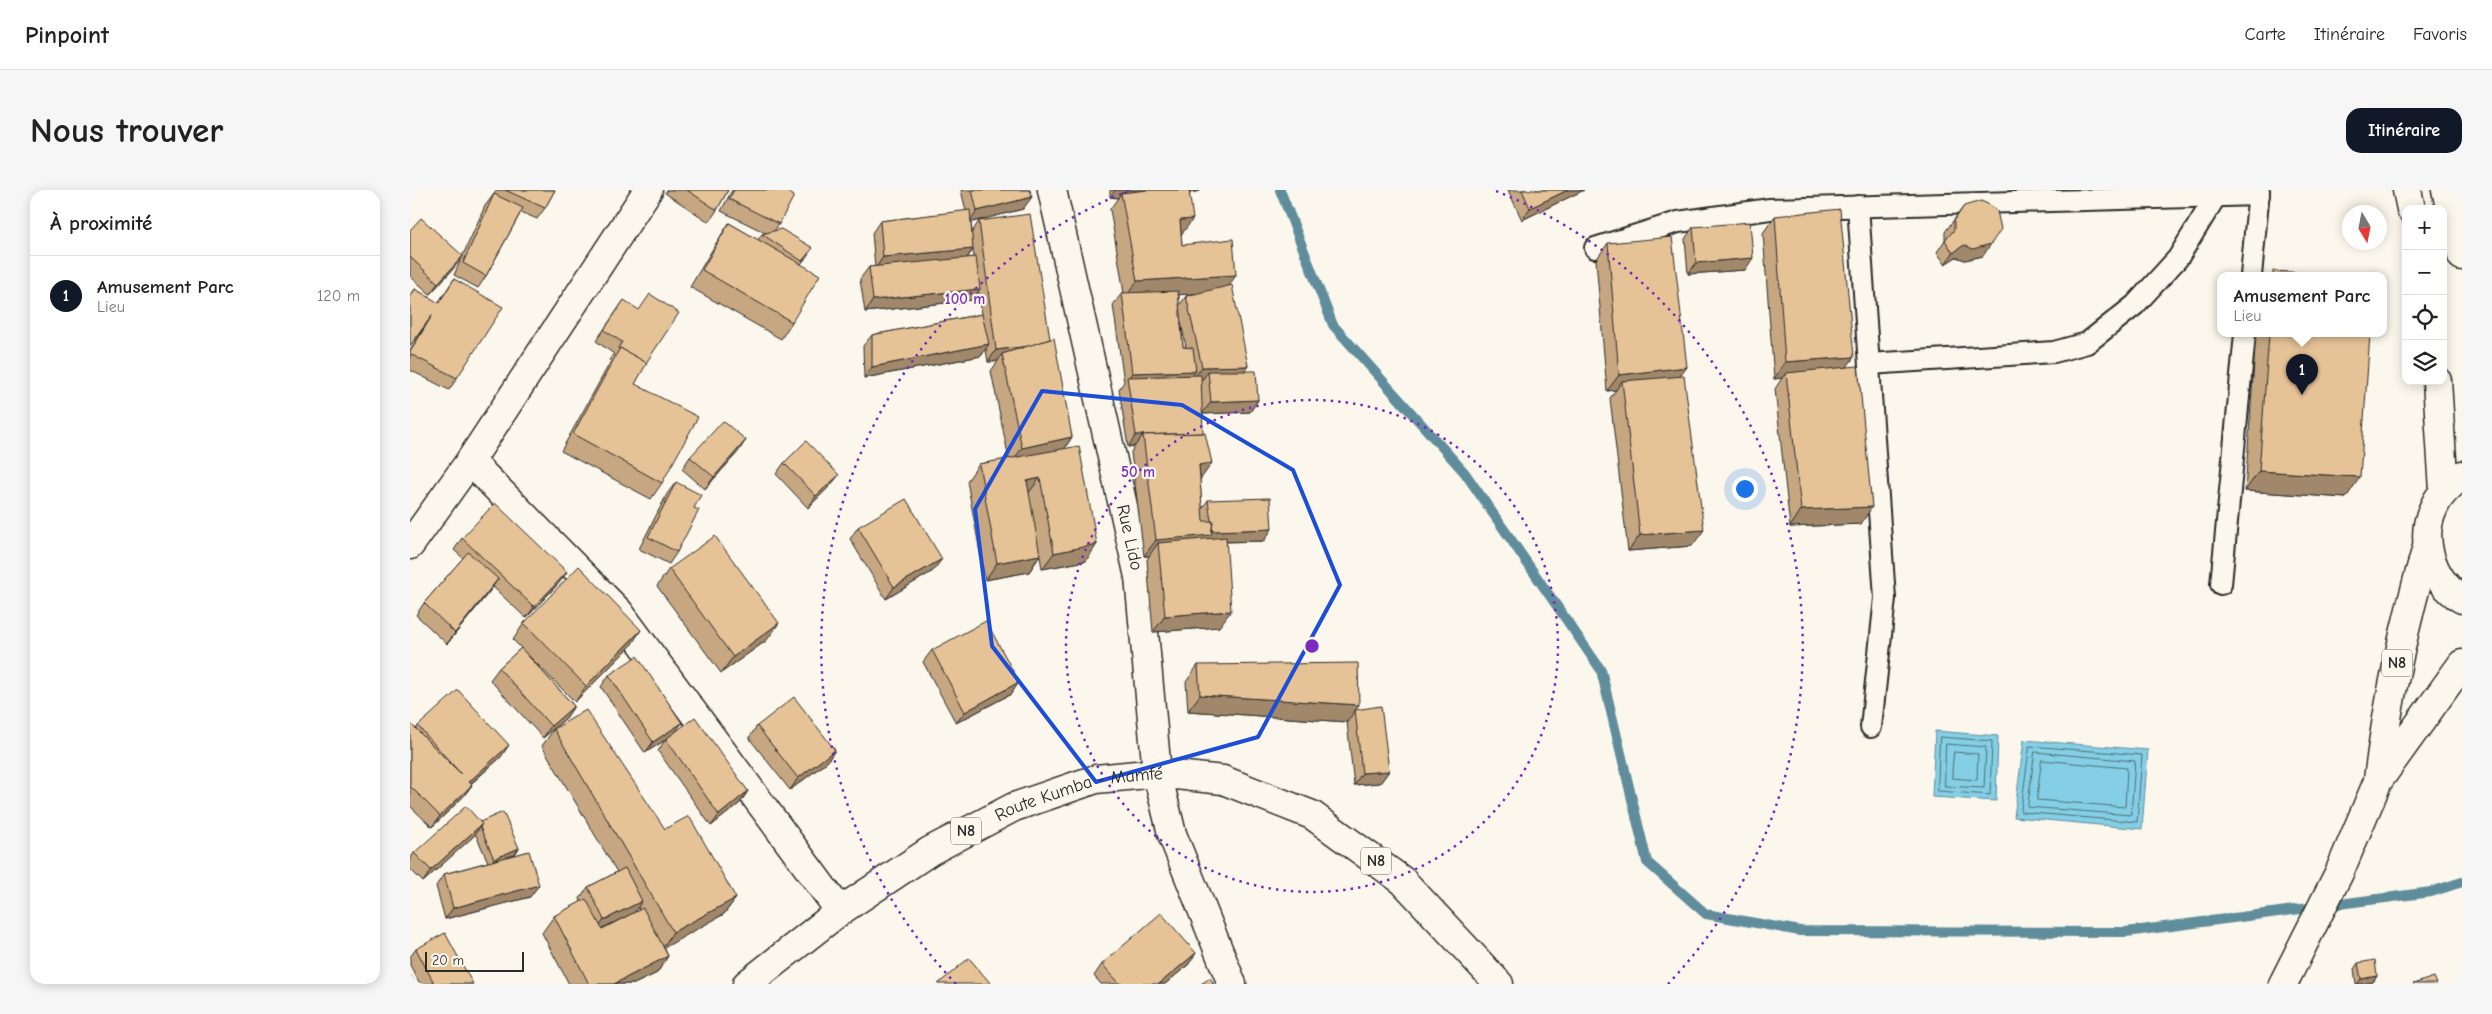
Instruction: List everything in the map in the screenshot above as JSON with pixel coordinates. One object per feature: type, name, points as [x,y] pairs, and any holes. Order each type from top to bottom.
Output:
[{"type":"main road","points":[[410,545],[470,461],[648,190]]},
{"type":"main road","name":"Rue Lido","points":[[1052,190],[1139,576],[1157,773],[1172,834],[1232,984]]},
{"type":"main road","points":[[2407,190],[2410,205]]},
{"type":"main road","points":[[2446,190],[2462,256]]},
{"type":"main road","points":[[2439,385],[2453,483],[2433,508],[2427,527],[2428,547],[2435,572],[2452,594],[2462,599]]},
{"type":"main road","points":[[470,461],[619,612],[840,911]]},
{"type":"main road","name":"N8","points":[[2378,781],[2386,716],[2405,621],[2428,547]]},
{"type":"main road","name":"N8","points":[[2284,983],[2339,873],[2378,781],[2462,664]]},
{"type":"main road","name":"Route Kumba - Mamfé","points":[[747,984],[840,911],[930,851],[1014,806],[1096,779],[1157,773],[1223,780],[1312,815],[1403,881],[1499,984]]},
{"type":"lane","points":[[1595,248],[1678,222],[1770,209],[2216,196],[2259,192],[2251,272]]},
{"type":"lane","points":[[1869,364],[2054,352],[2087,342],[2135,306],[2178,258],[2216,196]]},
{"type":"lane","points":[[1858,206],[1885,598],[1871,727]]},
{"type":"lane","points":[[2221,584],[2245,337]]},
{"type":"highlighted area","points":[[1042,391],[1182,405],[1293,470],[1340,585],[1258,737],[1096,782],[992,646],[975,509]]},
{"type":"water","points":[[1935,731],[1998,736],[1996,801],[1932,797]]},
{"type":"water","points":[[2024,740],[2148,750],[2142,829],[2014,817]]},
{"type":"building","points":[[505,190],[555,190],[545,208]]},
{"type":"building","points":[[687,190],[728,190],[717,210]]},
{"type":"building","points":[[734,190],[785,190],[794,196],[779,224],[729,199]]},
{"type":"building","points":[[972,190],[1030,190],[1032,197],[977,211]]},
{"type":"building","points":[[1147,190],[1189,190],[1193,219],[1180,220],[1182,245],[1233,239],[1236,275],[1137,281],[1121,193]]},
{"type":"building","points":[[1522,190],[1568,190],[1530,208]]},
{"type":"building","points":[[494,194],[523,208],[486,276],[463,263]]},
{"type":"building","points":[[1981,201],[1997,211],[2001,229],[1991,244],[1973,249],[1964,245],[1953,253],[1945,240],[1954,230],[1954,221],[1964,206]]},
{"type":"building","points":[[1840,209],[1854,357],[1785,362],[1775,216]]},
{"type":"building","points":[[970,210],[973,249],[883,257],[880,221]]},
{"type":"building","points":[[1030,214],[1050,339],[1029,346],[996,350],[979,221]]},
{"type":"building","points":[[421,218],[463,256],[438,283],[410,257],[410,230]]},
{"type":"building","points":[[1750,222],[1753,258],[1696,263],[1693,227]]},
{"type":"building","points":[[729,223],[820,275],[792,322],[702,270]]},
{"type":"building","points":[[781,229],[813,248],[802,261],[762,234]]},
{"type":"building","points":[[1672,237],[1687,367],[1619,375],[1608,243]]},
{"type":"building","points":[[976,257],[980,289],[873,300],[869,267]]},
{"type":"building","points":[[454,279],[503,307],[457,378],[410,354],[433,314],[410,346],[410,298],[415,289],[439,303]]},
{"type":"building","points":[[1232,285],[1248,366],[1202,367],[1186,296]]},
{"type":"building","points":[[1178,291],[1183,347],[1193,348],[1196,371],[1132,373],[1122,293]]},
{"type":"building","points":[[650,294],[679,313],[646,363],[619,349],[622,342],[604,330],[624,300],[639,310]]},
{"type":"building","points":[[982,314],[989,344],[872,367],[872,335]]},
{"type":"building","points":[[2269,337],[2370,337],[2360,477],[2259,471]]},
{"type":"building","points":[[1054,338],[1072,437],[1022,448],[1002,354]]},
{"type":"building","points":[[620,348],[647,363],[635,384],[698,417],[662,483],[573,434]]},
{"type":"building","points":[[1858,366],[1872,507],[1801,510],[1786,373]]},
{"type":"building","points":[[1208,371],[1256,371],[1258,400],[1211,402]]},
{"type":"building","points":[[1201,375],[1203,433],[1136,435],[1127,377]]},
{"type":"building","points":[[1684,376],[1704,530],[1640,535],[1622,381]]},
{"type":"building","points":[[723,421],[746,440],[714,477],[690,457]]},
{"type":"building","points":[[1205,433],[1212,463],[1199,465],[1203,521],[1213,521],[1211,535],[1156,540],[1143,435]]},
{"type":"building","points":[[806,441],[839,475],[816,496],[784,463]]},
{"type":"building","points":[[1079,446],[1097,544],[1054,553],[1040,478],[1027,481],[1040,555],[997,563],[979,464]]},
{"type":"building","points":[[676,482],[701,495],[694,508],[699,510],[677,552],[648,537]]},
{"type":"building","points":[[1270,498],[1272,529],[1212,531],[1213,521],[1211,521],[1208,500]]},
{"type":"building","points":[[906,499],[942,559],[894,587],[858,527]]},
{"type":"building","points":[[495,503],[567,572],[534,607],[462,538]]},
{"type":"building","points":[[715,536],[779,623],[733,657],[669,569]]},
{"type":"building","points":[[1226,537],[1231,611],[1165,616],[1158,543]]},
{"type":"building","points":[[468,552],[498,579],[455,633],[424,603]]},
{"type":"building","points":[[579,566],[641,630],[586,686],[524,623]]},
{"type":"building","points":[[986,621],[1019,682],[965,712],[932,650]]},
{"type":"building","points":[[521,648],[574,706],[551,726],[499,668]]},
{"type":"building","points":[[637,656],[682,723],[653,742],[609,675]]},
{"type":"building","points":[[1358,663],[1359,705],[1200,695],[1198,665]]},
{"type":"building","points":[[458,690],[509,745],[469,782],[472,785],[440,816],[410,786],[410,723],[461,774],[418,726]]},
{"type":"building","points":[[794,697],[835,750],[798,778],[757,726]]},
{"type":"building","points":[[1381,706],[1389,771],[1362,773],[1355,710]]},
{"type":"building","points":[[586,710],[665,829],[689,816],[736,898],[673,932],[554,729]]},
{"type":"building","points":[[695,717],[748,791],[719,815],[666,739]]},
{"type":"building","points":[[466,806],[482,824],[431,870],[414,853]]},
{"type":"building","points":[[503,812],[519,848],[494,859],[480,827],[482,824],[480,822]]},
{"type":"building","points":[[529,851],[539,885],[453,908],[444,874]]},
{"type":"building","points":[[625,868],[642,901],[604,920],[588,887]]},
{"type":"building","points":[[586,899],[602,929],[643,908],[668,956],[614,984],[589,984],[554,916]]},
{"type":"building","points":[[1161,913],[1196,953],[1159,984],[1120,984],[1102,964]]},
{"type":"building","points":[[445,933],[473,984],[432,984],[434,983],[416,949]]},
{"type":"building","points":[[969,958],[991,984],[938,984]]},
{"type":"building","points":[[2375,960],[2377,976],[2361,979],[2358,963]]},
{"type":"building","points":[[410,975],[415,984],[410,984]]},
{"type":"building","points":[[2434,977],[2437,984],[2413,984]]},
{"type":"building","points":[[1210,978],[1214,984],[1201,984]]},
{"type":"waterway","points":[[1280,190],[1333,325],[1465,473],[1601,670],[1647,862],[1706,914],[1800,931],[2126,932],[2431,892],[2462,882]]},
{"type":"place","name":"Amusement Parc","points":[[2302,395]]}]
